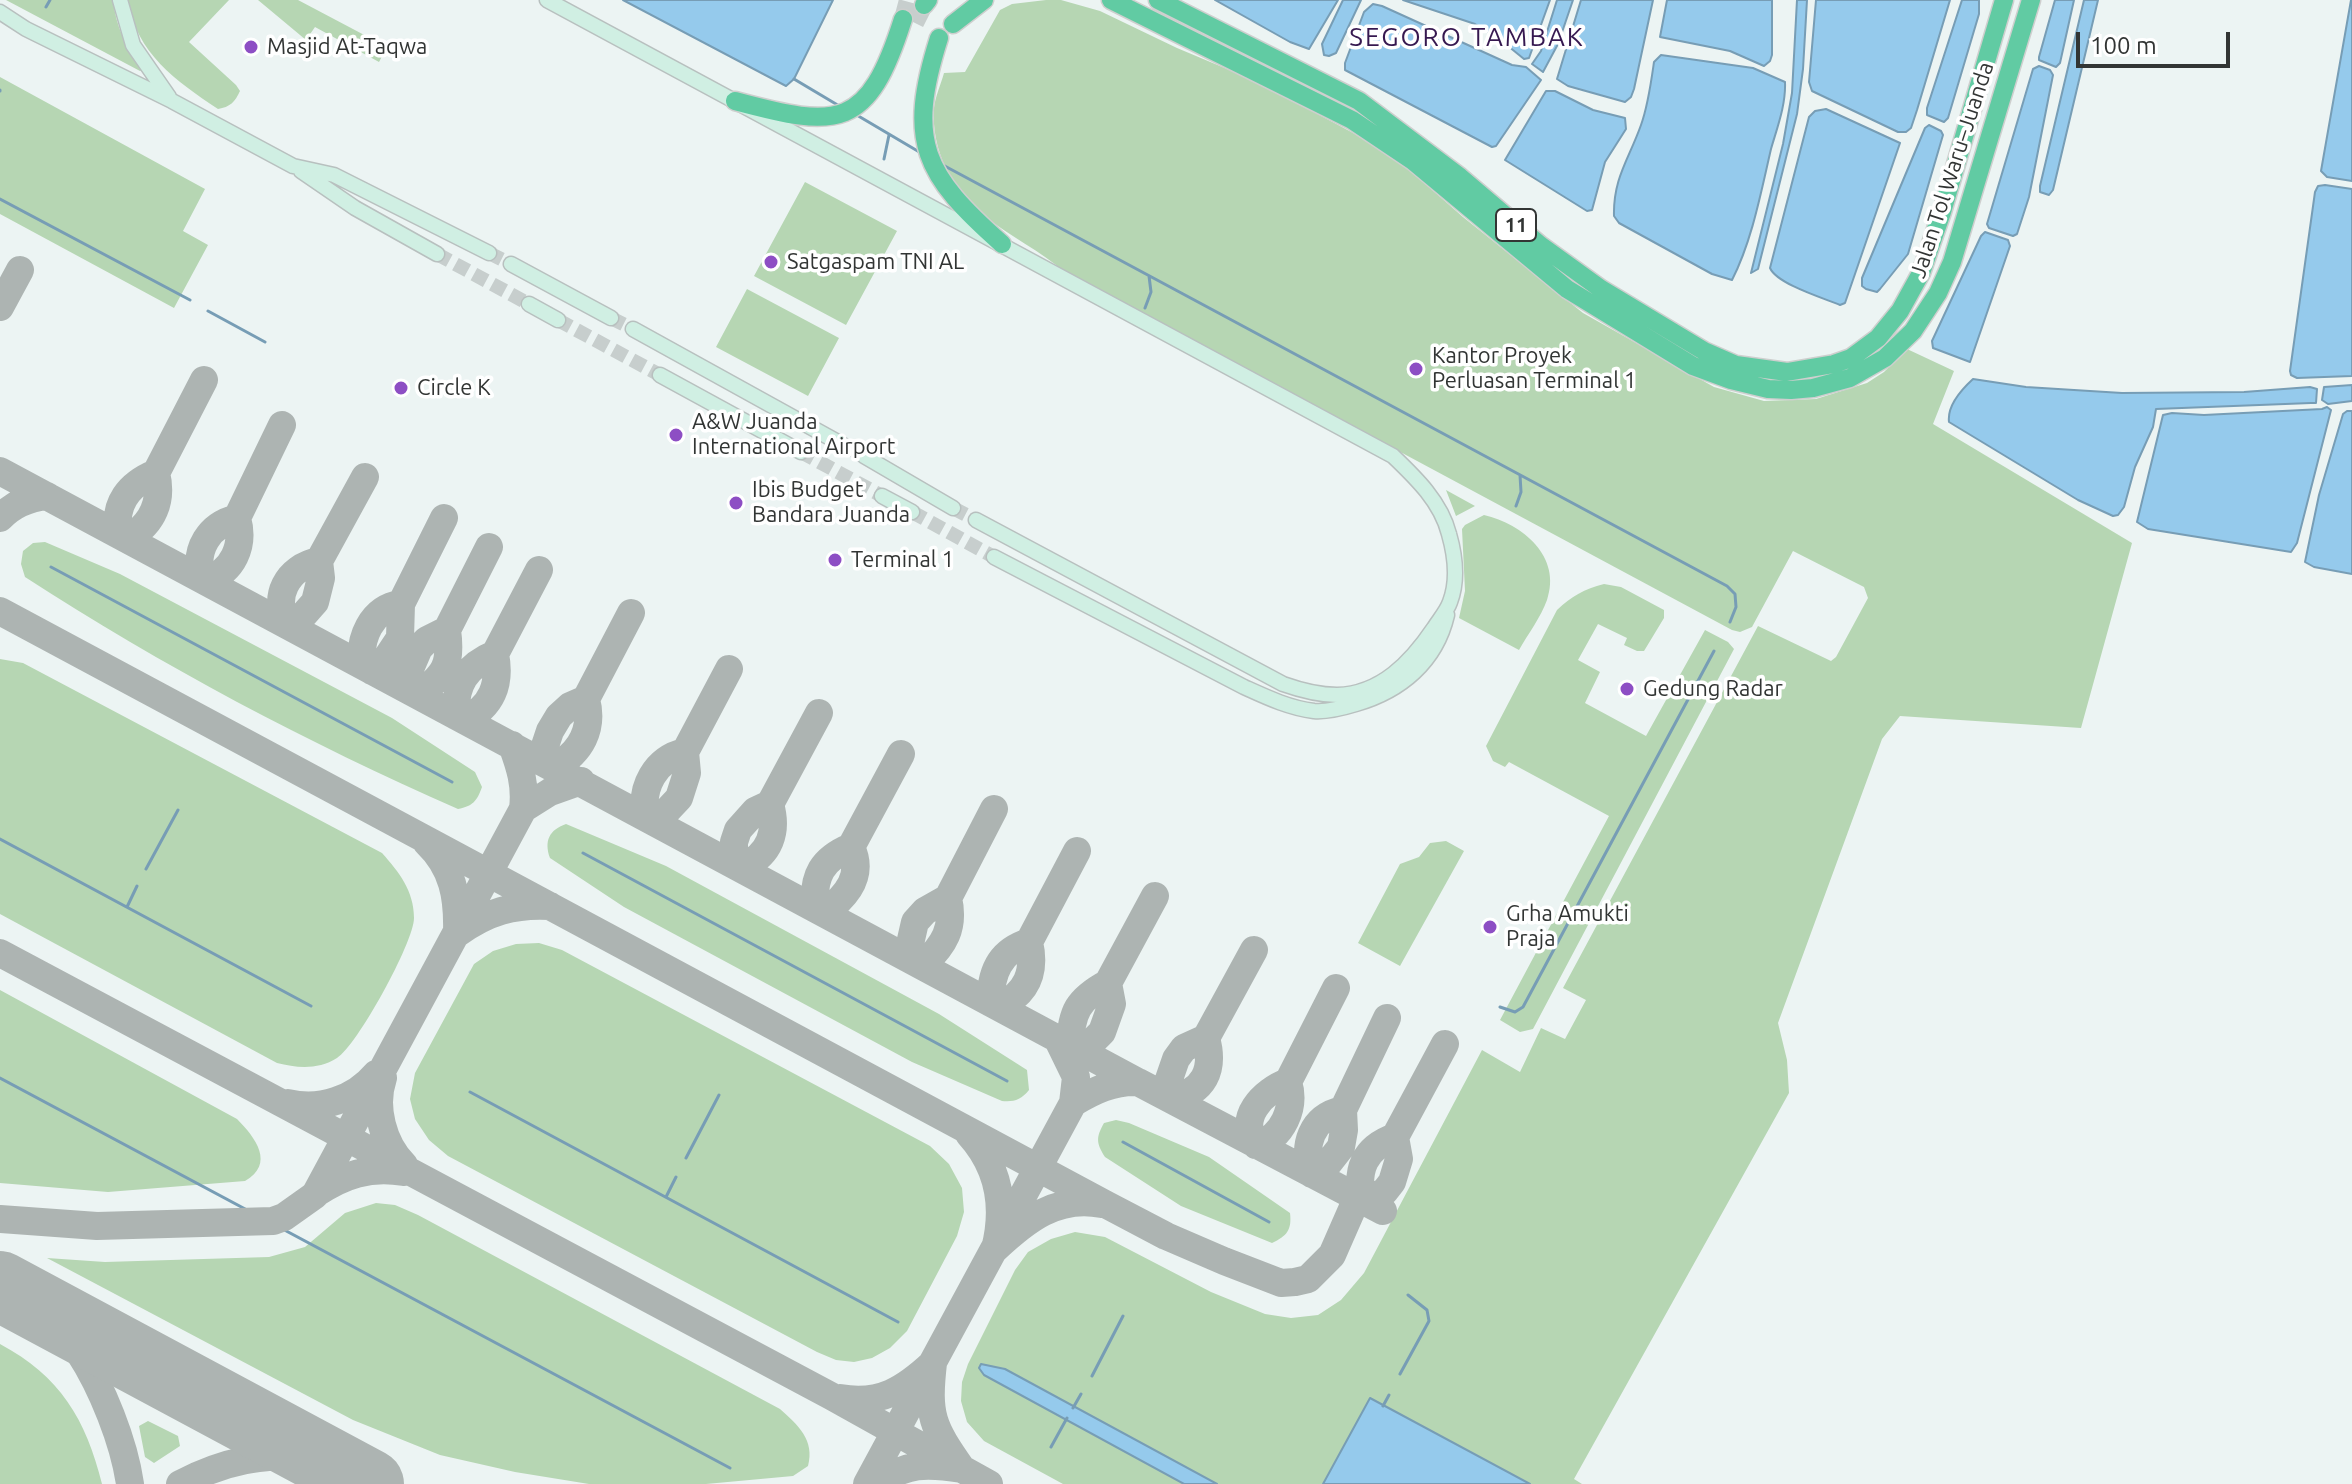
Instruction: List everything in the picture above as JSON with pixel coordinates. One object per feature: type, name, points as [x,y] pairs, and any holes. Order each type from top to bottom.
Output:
[{"type":"highway","points":[[953,24],[984,0]]},
{"type":"highway","name":"Jalan Tol Waru–Juanda","points":[[1111,0],[1352,120],[1413,161],[1567,289],[1693,366],[1750,386],[1791,390],[1813,388],[1850,378],[1885,358],[1913,331],[1938,293],[1952,262],[2031,0]]},
{"type":"highway","name":"Jalan Tol Waru–Juanda","points":[[1158,0],[1359,101],[1460,177],[1540,245],[1601,289],[1704,351],[1736,365],[1768,371],[1804,371],[1851,358],[1866,348],[1900,311],[1921,273],[1942,212],[2004,0]]},
{"type":"highway","points":[[735,101],[791,116],[821,118],[837,115],[858,105],[871,93],[909,21]]},
{"type":"highway","points":[[939,38],[924,110],[926,146],[933,169],[965,211],[1002,244]]},
{"type":"street","points":[[120,0],[133,45],[172,101]]},
{"type":"street","points":[[547,0],[1393,456],[1424,485],[1449,531],[1455,561],[1443,630],[1429,658],[1406,681],[1374,699],[1340,709],[1315,711],[1283,703],[1244,687],[994,557]]},
{"type":"street","points":[[0,12],[26,29],[172,101],[293,166],[355,208],[437,254]]},
{"type":"street","points":[[293,166],[334,175],[489,253]]},
{"type":"street","points":[[511,264],[611,318]]},
{"type":"street","points":[[529,304],[558,320]]},
{"type":"street","points":[[633,329],[843,445]]},
{"type":"street","points":[[660,375],[801,452]]},
{"type":"street","points":[[864,456],[953,508]]},
{"type":"street","points":[[882,496],[912,512]]},
{"type":"street","points":[[976,520],[1218,651],[1283,684],[1310,693],[1339,695],[1369,688],[1399,672],[1419,650],[1450,603]]},
{"type":"street","points":[[1218,651],[1244,687]]},
{"type":"green space","points":[[6,0],[113,0],[123,37],[143,69],[140,71]]},
{"type":"green space","points":[[128,0],[229,0],[189,42],[236,85],[240,91],[234,101],[218,109],[187,88],[160,64],[132,19]]},
{"type":"green space","points":[[258,0],[298,0],[387,47],[379,62],[315,27],[306,40]]},
{"type":"green space","points":[[1061,0],[1100,11],[1258,82],[1355,134],[1406,167],[1583,313],[1714,387],[1764,401],[1816,399],[1867,383],[1884,372],[1907,349],[1954,371],[1933,424],[2132,543],[2081,728],[1900,716],[1882,739],[1778,1023],[1787,1060],[1789,1093],[1574,1479],[1582,1484],[1063,1484],[984,1441],[967,1422],[961,1401],[962,1382],[1015,1270],[1028,1252],[1051,1239],[1075,1232],[1105,1237],[1211,1292],[1265,1314],[1291,1318],[1318,1315],[1341,1300],[1364,1273],[1482,1050],[1520,1072],[1541,1028],[1565,1039],[1586,1000],[1563,988],[1758,626],[1831,661],[1868,598],[1864,587],[1793,551],[1752,627],[1740,632],[1732,630],[1065,272],[994,223],[962,195],[946,168],[936,139],[936,99],[944,73],[965,72],[1000,10],[1012,4]]},
{"type":"green space","points":[[0,77],[205,189],[183,231],[208,245],[174,308],[0,214]]},
{"type":"green space","points":[[805,182],[897,231],[846,325],[754,276]]},
{"type":"green space","points":[[747,289],[839,338],[808,396],[716,347]]},
{"type":"green space","points":[[1446,490],[1475,506],[1456,516]]},
{"type":"green space","points":[[1484,515],[1499,519],[1525,535],[1536,545],[1549,570],[1547,600],[1519,650],[1459,618],[1465,591],[1462,529]]},
{"type":"green space","points":[[45,542],[120,574],[392,718],[475,772],[482,787],[478,796],[471,804],[458,809],[291,730],[129,642],[25,577],[21,564],[23,551],[33,543]]},
{"type":"green space","points":[[1604,584],[1621,587],[1664,610],[1664,618],[1644,651],[1624,645],[1627,638],[1598,624],[1578,660],[1600,672],[1585,703],[1646,736],[1705,630],[1728,642],[1734,649],[1533,1029],[1520,1032],[1500,1020],[1609,816],[1509,762],[1505,767],[1493,761],[1486,746],[1557,610],[1579,594]]},
{"type":"green space","points":[[0,659],[23,663],[382,853],[388,860],[400,875],[411,899],[412,930],[395,970],[370,1015],[337,1058],[307,1067],[277,1063],[0,914]]},
{"type":"green space","points":[[566,824],[666,866],[939,1014],[1027,1070],[1029,1090],[1017,1100],[1002,1101],[912,1062],[624,907],[550,858],[549,837],[555,829]]},
{"type":"green space","points":[[1446,841],[1464,851],[1400,966],[1358,943],[1400,864],[1419,857],[1430,843]]},
{"type":"green space","points":[[539,943],[562,950],[930,1146],[949,1164],[962,1188],[964,1212],[957,1236],[907,1331],[890,1348],[872,1358],[854,1362],[836,1360],[817,1352],[448,1156],[429,1140],[415,1119],[410,1099],[415,1073],[474,964],[493,951],[516,944]]},
{"type":"green space","points":[[0,990],[237,1119],[256,1142],[261,1159],[259,1167],[245,1181],[108,1192],[0,1183]]},
{"type":"green space","points":[[1116,1120],[1209,1157],[1290,1213],[1287,1232],[1272,1243],[1181,1206],[1105,1157],[1098,1140],[1100,1132],[1104,1123]]},
{"type":"green space","points":[[376,1203],[395,1205],[418,1215],[780,1409],[799,1427],[807,1441],[808,1466],[793,1476],[706,1484],[589,1484],[440,1455],[353,1420],[47,1258],[105,1262],[269,1257],[305,1247],[345,1213]]},
{"type":"green space","points":[[0,1344],[39,1370],[68,1402],[88,1439],[102,1484],[0,1484]]},
{"type":"green space","points":[[148,1421],[178,1436],[180,1446],[154,1463],[145,1457],[139,1426]]},
{"type":"water","points":[[623,0],[833,0],[794,79],[786,86]]},
{"type":"water","points":[[1215,0],[1338,0],[1309,49],[1290,42]]},
{"type":"water","points":[[1343,0],[1361,0],[1336,53],[1324,55],[1322,44]]},
{"type":"water","points":[[1403,0],[1550,0],[1529,58],[1524,59],[1475,24]]},
{"type":"water","points":[[1557,0],[1573,0],[1558,44],[1543,72],[1532,64],[1541,51]]},
{"type":"water","points":[[1581,0],[1653,0],[1634,89],[1625,102],[1568,86],[1557,79]]},
{"type":"water","points":[[1667,0],[1772,0],[1770,61],[1764,66],[1730,51],[1660,37]]},
{"type":"water","points":[[1797,0],[1807,0],[1797,114],[1758,269],[1751,273],[1783,144],[1792,93]]},
{"type":"water","points":[[1816,0],[1950,0],[1911,128],[1906,132],[1898,132],[1812,91],[1809,82]]},
{"type":"water","points":[[1962,0],[1979,0],[1979,14],[1948,118],[1944,122],[1927,115],[1927,108]]},
{"type":"water","points":[[2055,0],[2074,0],[2060,63],[2056,67],[2039,60]]},
{"type":"water","points":[[2084,0],[2098,0],[2053,190],[2049,195],[2040,192],[2040,186]]},
{"type":"water","points":[[2351,0],[2352,181],[2327,177],[2321,171]]},
{"type":"water","points":[[1373,4],[1512,65],[1526,67],[1541,80],[1496,146],[1492,147],[1345,70],[1364,12]]},
{"type":"water","points":[[1661,55],[1753,68],[1785,82],[1783,108],[1755,216],[1732,280],[1712,274],[1619,223],[1614,216],[1619,179],[1643,118],[1654,62]]},
{"type":"water","points":[[2039,66],[2050,70],[2053,75],[2029,197],[2017,234],[2013,236],[1989,228],[1987,224],[2033,69]]},
{"type":"water","points":[[1546,91],[1555,91],[1593,110],[1625,118],[1626,129],[1605,162],[1592,210],[1587,211],[1505,160]]},
{"type":"water","points":[[1826,109],[1900,143],[1845,303],[1840,305],[1791,285],[1770,268],[1809,117],[1815,111]]},
{"type":"water","points":[[1929,125],[1943,135],[1908,254],[1877,292],[1866,289],[1862,286],[1862,278],[1925,128]]},
{"type":"water","points":[[2318,186],[2352,189],[2352,376],[2297,378],[2290,371],[2315,192]]},
{"type":"water","points":[[1985,232],[2008,240],[2010,246],[1970,362],[1933,348],[1932,341]]},
{"type":"water","points":[[1973,379],[2026,387],[2122,393],[2317,389],[2316,403],[2156,409],[2153,427],[2135,467],[2124,507],[2113,516],[2078,500],[1949,422],[1953,404]]},
{"type":"water","points":[[2352,385],[2352,401],[2328,404],[2322,400],[2324,387]]},
{"type":"water","points":[[2327,407],[2331,410],[2297,543],[2291,552],[2148,529],[2137,522],[2163,415]]},
{"type":"water","points":[[2352,411],[2352,574],[2314,567],[2305,562],[2319,495],[2343,414]]},
{"type":"water","points":[[981,1364],[1005,1369],[1217,1484],[1184,1484],[984,1375],[979,1368]]},
{"type":"water","points":[[1370,1398],[1530,1484],[1323,1484]]},
{"type":"waterway","points":[[46,7],[50,0]]},
{"type":"waterway","points":[[794,79],[841,107]]},
{"type":"waterway","points":[[855,114],[921,153]]},
{"type":"waterway","points":[[884,159],[889,135]]},
{"type":"waterway","points":[[941,164],[1727,586],[1735,594],[1736,607],[1730,622]]},
{"type":"waterway","points":[[0,199],[190,300]]},
{"type":"waterway","points":[[1145,308],[1151,292],[1149,276]]},
{"type":"waterway","points":[[208,311],[265,342]]},
{"type":"waterway","points":[[1516,506],[1521,492],[1520,475]]},
{"type":"waterway","points":[[51,567],[452,782]]},
{"type":"waterway","points":[[1500,1007],[1515,1012],[1523,1007],[1714,651]]},
{"type":"waterway","points":[[146,869],[178,810]]},
{"type":"waterway","points":[[0,839],[311,1006]]},
{"type":"waterway","points":[[583,853],[1007,1081]]},
{"type":"waterway","points":[[127,907],[137,886]]},
{"type":"waterway","points":[[0,1078],[730,1468]]},
{"type":"waterway","points":[[470,1092],[898,1322]]},
{"type":"waterway","points":[[686,1158],[719,1095]]},
{"type":"waterway","points":[[1123,1142],[1269,1222]]},
{"type":"waterway","points":[[666,1197],[676,1177]]},
{"type":"waterway","points":[[1400,1374],[1429,1321],[1427,1310],[1408,1295]]},
{"type":"waterway","points":[[1092,1376],[1123,1316]]},
{"type":"waterway","points":[[1073,1408],[1081,1394]]},
{"type":"waterway","points":[[1383,1406],[1389,1395]]},
{"type":"waterway","points":[[1051,1447],[1067,1418]]},
{"type":"taxiway","points":[[0,307],[20,270]]},
{"type":"taxiway","points":[[129,538],[144,525],[154,510],[158,493],[156,473],[204,380]]},
{"type":"taxiway","points":[[206,581],[223,571],[235,556],[239,538],[237,518],[282,425]]},
{"type":"taxiway","points":[[0,471],[1138,1082]]},
{"type":"taxiway","points":[[119,533],[118,513],[125,496],[138,483],[156,473]]},
{"type":"taxiway","points":[[319,561],[298,570],[285,585],[281,604],[288,625],[300,619],[315,602],[321,578],[319,561],[365,477]]},
{"type":"taxiway","points":[[0,518],[21,502],[47,496]]},
{"type":"taxiway","points":[[201,578],[200,557],[206,540],[219,526],[237,518]]},
{"type":"taxiway","points":[[372,671],[386,659],[400,638],[401,604],[444,518]]},
{"type":"taxiway","points":[[410,691],[410,669],[419,648],[427,640],[447,630],[489,547]]},
{"type":"taxiway","points":[[464,720],[488,701],[497,675],[495,654],[539,570]]},
{"type":"taxiway","points":[[363,666],[363,646],[369,627],[382,612],[401,604]]},
{"type":"taxiway","points":[[0,611],[1166,1236],[1281,1283],[1295,1282],[1308,1279],[1332,1255],[1357,1198]]},
{"type":"taxiway","points":[[548,763],[545,746],[550,731],[570,706],[586,699],[631,613]]},
{"type":"taxiway","points":[[418,695],[435,681],[444,668],[448,652],[447,630]]},
{"type":"taxiway","points":[[456,716],[457,695],[464,678],[476,664],[495,654]]},
{"type":"taxiway","points":[[653,820],[663,815],[679,798],[687,773],[685,752],[729,669]]},
{"type":"taxiway","points":[[555,767],[572,754],[583,739],[588,720],[586,699]]},
{"type":"taxiway","points":[[734,863],[734,842],[738,830],[755,811],[770,804],[819,713]]},
{"type":"taxiway","points":[[0,1219],[97,1226],[273,1221],[315,1195],[523,809],[522,776],[512,745]]},
{"type":"taxiway","points":[[646,816],[645,795],[652,776],[665,761],[685,752]]},
{"type":"taxiway","points":[[815,906],[821,870],[833,857],[851,847],[901,754]]},
{"type":"taxiway","points":[[523,809],[550,792],[581,781]]},
{"type":"taxiway","points":[[743,867],[760,856],[770,841],[773,824],[770,804]]},
{"type":"taxiway","points":[[910,959],[915,922],[925,911],[948,898],[994,809]]},
{"type":"taxiway","points":[[427,843],[443,863],[452,884],[457,932]]},
{"type":"taxiway","points":[[825,912],[851,884],[856,867],[851,847]]},
{"type":"taxiway","points":[[999,1007],[1023,988],[1030,972],[1029,942],[1077,851]]},
{"type":"taxiway","points":[[1076,1049],[1092,1042],[1102,1032],[1112,1004],[1108,983],[1155,896]]},
{"type":"taxiway","points":[[923,965],[937,950],[949,927],[948,898]]},
{"type":"taxiway","points":[[458,933],[501,911],[525,906],[550,906]]},
{"type":"taxiway","points":[[991,1003],[992,982],[999,965],[1011,951],[1029,942]]},
{"type":"taxiway","points":[[1206,1038],[1209,1060],[1204,1078],[1192,1091],[1171,1099],[1167,1085],[1176,1059],[1184,1048],[1206,1038],[1254,950]]},
{"type":"taxiway","points":[[0,953],[831,1396],[989,1484]]},
{"type":"taxiway","points":[[1070,1046],[1072,1024],[1078,1008],[1108,983]]},
{"type":"taxiway","points":[[1288,1082],[1270,1092],[1255,1107],[1249,1125],[1256,1145],[1274,1136],[1285,1120],[1290,1101],[1288,1082],[1336,988]]},
{"type":"taxiway","points":[[1343,1110],[1323,1119],[1312,1134],[1308,1153],[1312,1174],[1323,1170],[1341,1147],[1343,1110],[1387,1018]]},
{"type":"taxiway","points":[[867,1484],[1073,1103],[1076,1077],[1058,1040]]},
{"type":"taxiway","points":[[1367,1203],[1392,1182],[1399,1159],[1395,1137],[1445,1044]]},
{"type":"taxiway","points":[[288,1103],[312,1105],[336,1101],[358,1090],[376,1074]]},
{"type":"taxiway","points":[[383,1078],[379,1101],[382,1124],[390,1147],[404,1165]]},
{"type":"taxiway","points":[[1073,1103],[1104,1088],[1138,1082],[1383,1211]]},
{"type":"taxiway","points":[[969,1134],[987,1160],[997,1188],[1000,1218],[995,1249],[1018,1228],[1043,1212],[1071,1203],[1102,1204]]},
{"type":"taxiway","points":[[1362,1200],[1360,1179],[1365,1161],[1376,1147],[1395,1137]]},
{"type":"taxiway","points":[[315,1194],[336,1182],[368,1171],[404,1172]]},
{"type":"taxiway","points":[[32,1303],[69,1338],[88,1366],[117,1433],[130,1484]]},
{"type":"taxiway","points":[[840,1398],[867,1399],[891,1393],[912,1381],[933,1363],[931,1396],[934,1420],[962,1469],[917,1466],[897,1472],[876,1484]]},
{"type":"taxiway","points":[[180,1484],[213,1469],[245,1460],[314,1454]]},
{"type":"runway","points":[[0,1286],[369,1484]]},
{"type":"tunnel","points":[[903,19],[908,0]]},
{"type":"tunnel","points":[[915,23],[924,5]]},
{"type":"tunnel","points":[[489,253],[511,264]]},
{"type":"tunnel","points":[[437,254],[529,304]]},
{"type":"tunnel","points":[[611,318],[633,329]]},
{"type":"tunnel","points":[[558,320],[660,375]]},
{"type":"tunnel","points":[[843,445],[864,456]]},
{"type":"tunnel","points":[[801,452],[882,496]]},
{"type":"tunnel","points":[[953,508],[976,520]]},
{"type":"tunnel","points":[[912,512],[994,557]]},
{"type":"place","name":"Masjid At-Taqwa","points":[[251,47]]},
{"type":"place","name":"Satgaspam TNI AL","points":[[771,262]]},
{"type":"place","name":"Kantor Proyek Perluasan Terminal 1","points":[[1416,369]]},
{"type":"place","name":"Circle K","points":[[401,388]]},
{"type":"place","name":"A&W Juanda International Airport","points":[[676,435]]},
{"type":"place","name":"Ibis Budget Bandara Juanda","points":[[736,503]]},
{"type":"place","name":"Terminal 1","points":[[835,560]]},
{"type":"place","name":"Gedung Radar","points":[[1627,689]]},
{"type":"place","name":"Grha Amukti Praja","points":[[1490,927]]},
{"type":"district","name":"SEGORO TAMBAK","points":[[1467,37]]}]
